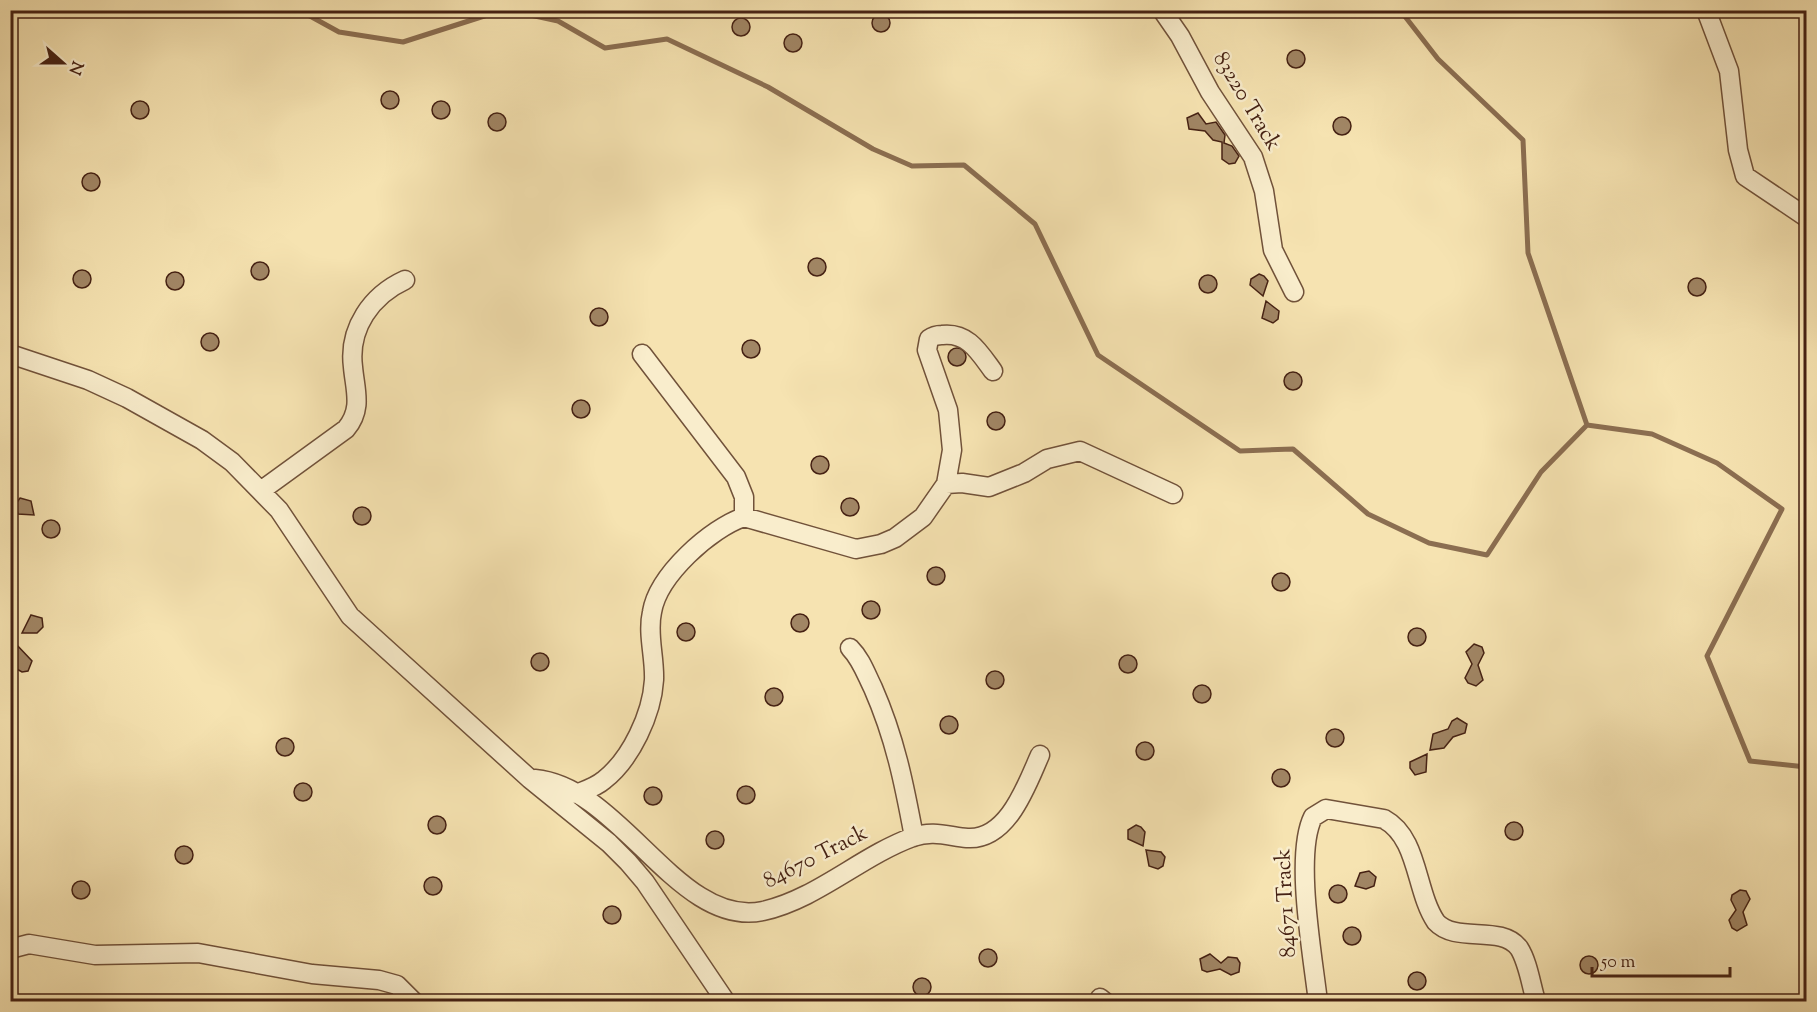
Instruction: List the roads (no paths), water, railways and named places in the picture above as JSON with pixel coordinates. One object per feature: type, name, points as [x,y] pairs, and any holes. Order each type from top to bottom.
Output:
[{"type":"street","name":"83220 Track","points":[[1161,10],[1180,36],[1209,92],[1253,157],[1264,191],[1273,250],[1294,292]]},
{"type":"street","points":[[1706,10],[1729,71],[1738,150],[1745,176],[1750,182],[1806,217]]},
{"type":"street","points":[[262,490],[346,429],[353,421],[357,407],[353,352],[358,331],[370,305],[378,295],[405,280]]},
{"type":"street","points":[[576,794],[603,782],[614,771],[626,756],[645,716],[654,679],[650,624],[658,595],[685,558],[718,529],[744,517],[856,549],[881,544],[906,532],[923,517],[946,484],[952,450],[948,410],[927,350],[929,339],[948,334],[964,338],[971,342],[993,371]]},
{"type":"street","points":[[10,354],[88,380],[165,417],[202,440],[262,490],[279,510],[350,616],[530,779],[609,843],[628,862],[645,882],[726,1002]]},
{"type":"street","points":[[642,354],[736,477],[744,497],[744,517]]},
{"type":"street","points":[[946,484],[962,483],[989,487],[1024,473],[1047,459],[1080,451],[1173,494]]},
{"type":"street","points":[[850,648],[863,666],[888,720],[900,765],[914,837]]},
{"type":"street","name":"84670 Track","points":[[530,779],[550,782],[576,794],[616,821],[654,860],[692,890],[713,903],[743,913],[782,906],[801,898],[846,870],[914,837],[939,833],[969,838],[990,832],[1003,822],[1016,806],[1040,755]]},
{"type":"street","name":"84671 Track","points":[[1318,1002],[1308,914],[1307,835],[1313,817],[1326,809],[1372,816],[1392,823],[1406,840],[1436,922],[1448,930],[1512,941],[1520,950],[1536,1001]]},
{"type":"street","points":[[10,949],[29,944],[95,955],[198,953],[312,974],[379,980],[398,985],[414,1002]]},
{"type":"waterway","points":[[299,10],[339,32],[403,42],[503,10]]},
{"type":"waterway","points":[[507,10],[558,21],[605,48],[667,39],[768,87],[873,149],[912,166],[964,165],[1035,224],[1098,355],[1240,451],[1293,449],[1368,514],[1429,543],[1487,555],[1541,472],[1587,425],[1652,434],[1717,463],[1782,509],[1707,656],[1750,761],[1806,767]]},
{"type":"waterway","points":[[1400,10],[1438,59],[1523,140],[1528,253],[1587,425]]}]
